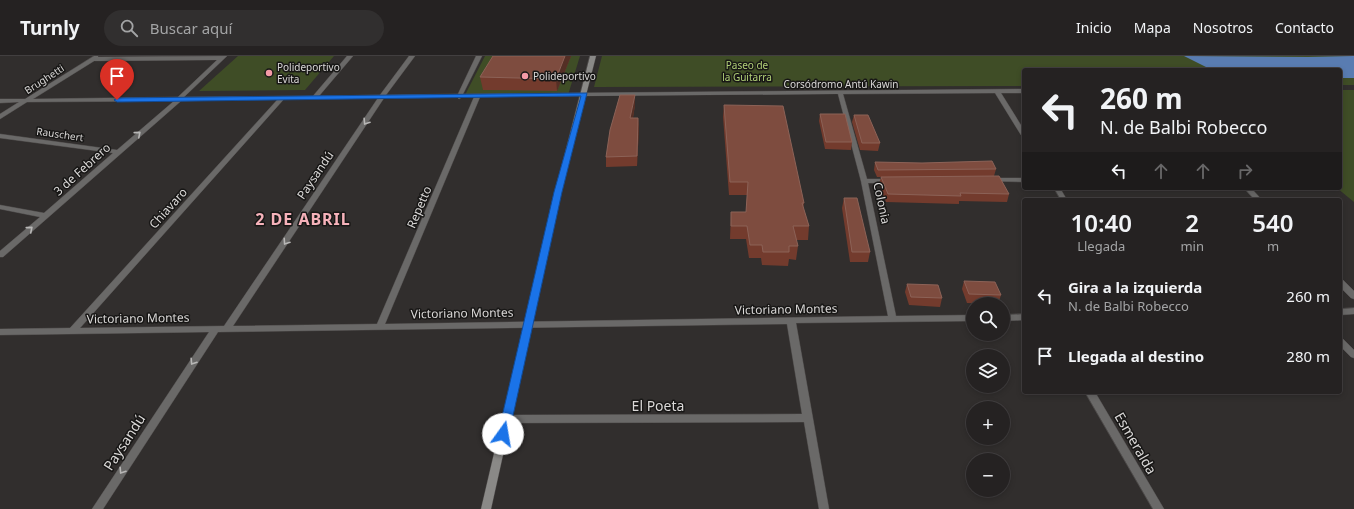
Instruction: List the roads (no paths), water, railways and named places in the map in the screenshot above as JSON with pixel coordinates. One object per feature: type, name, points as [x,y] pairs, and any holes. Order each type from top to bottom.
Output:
[{"type":"main road","points":[[486,509],[558,192],[585,94],[593,56]]},
{"type":"street","points":[[314,98],[350,56]]},
{"type":"street","name":"Paysandú","points":[[226,329],[381,98],[412,56]]},
{"type":"street","points":[[459,97],[479,56]]},
{"type":"street","points":[[94,58],[223,57]]},
{"type":"street","name":"3 de Febrero","points":[[0,254],[46,216],[117,152],[178,100],[223,57]]},
{"type":"street","name":"Brughetti","points":[[0,117],[94,58]]},
{"type":"street","name":"Corsódromo Antú Kawin","points":[[0,101],[477,97],[585,94],[1022,91]]},
{"type":"street","points":[[998,92],[1022,132]]},
{"type":"street","name":"Colonia","points":[[840,93],[864,181],[893,320]]},
{"type":"street","name":"Repetto","points":[[380,326],[477,97]]},
{"type":"street","name":"Chiavaro","points":[[72,331],[281,99]]},
{"type":"street","name":"Rauschert","points":[[0,136],[117,152]]},
{"type":"street","points":[[986,180],[1022,180]]},
{"type":"street","points":[[864,181],[902,181]]},
{"type":"street","points":[[1249,190],[1257,198]]},
{"type":"street","points":[[0,207],[46,216]]},
{"type":"street","points":[[1342,284],[1354,296]]},
{"type":"street","points":[[1342,312],[1354,311]]},
{"type":"street","points":[[1010,318],[1022,317]]},
{"type":"street","name":"Victoriano Montes","points":[[0,332],[966,318]]},
{"type":"street","points":[[791,321],[824,509]]},
{"type":"street","name":"Paysandú","points":[[96,509],[215,330]]},
{"type":"street","points":[[1342,343],[1354,355]]},
{"type":"street","name":"Esmeralda","points":[[1091,394],[1158,509]]},
{"type":"street","name":"El Poeta","points":[[507,419],[808,418]]},
{"type":"water","points":[[1184,56],[1354,56],[1354,78],[1342,78],[1342,68],[1208,68]]},
{"type":"place","name":"Polideportivo Evita","points":[[269,73]]},
{"type":"place","name":"Polideportivo","points":[[525,76]]},
{"type":"district","name":"2 DE ABRIL","points":[[303,219]]},
{"type":"park label","name":"Paseo de la Guitarra","points":[[747,70]]}]
